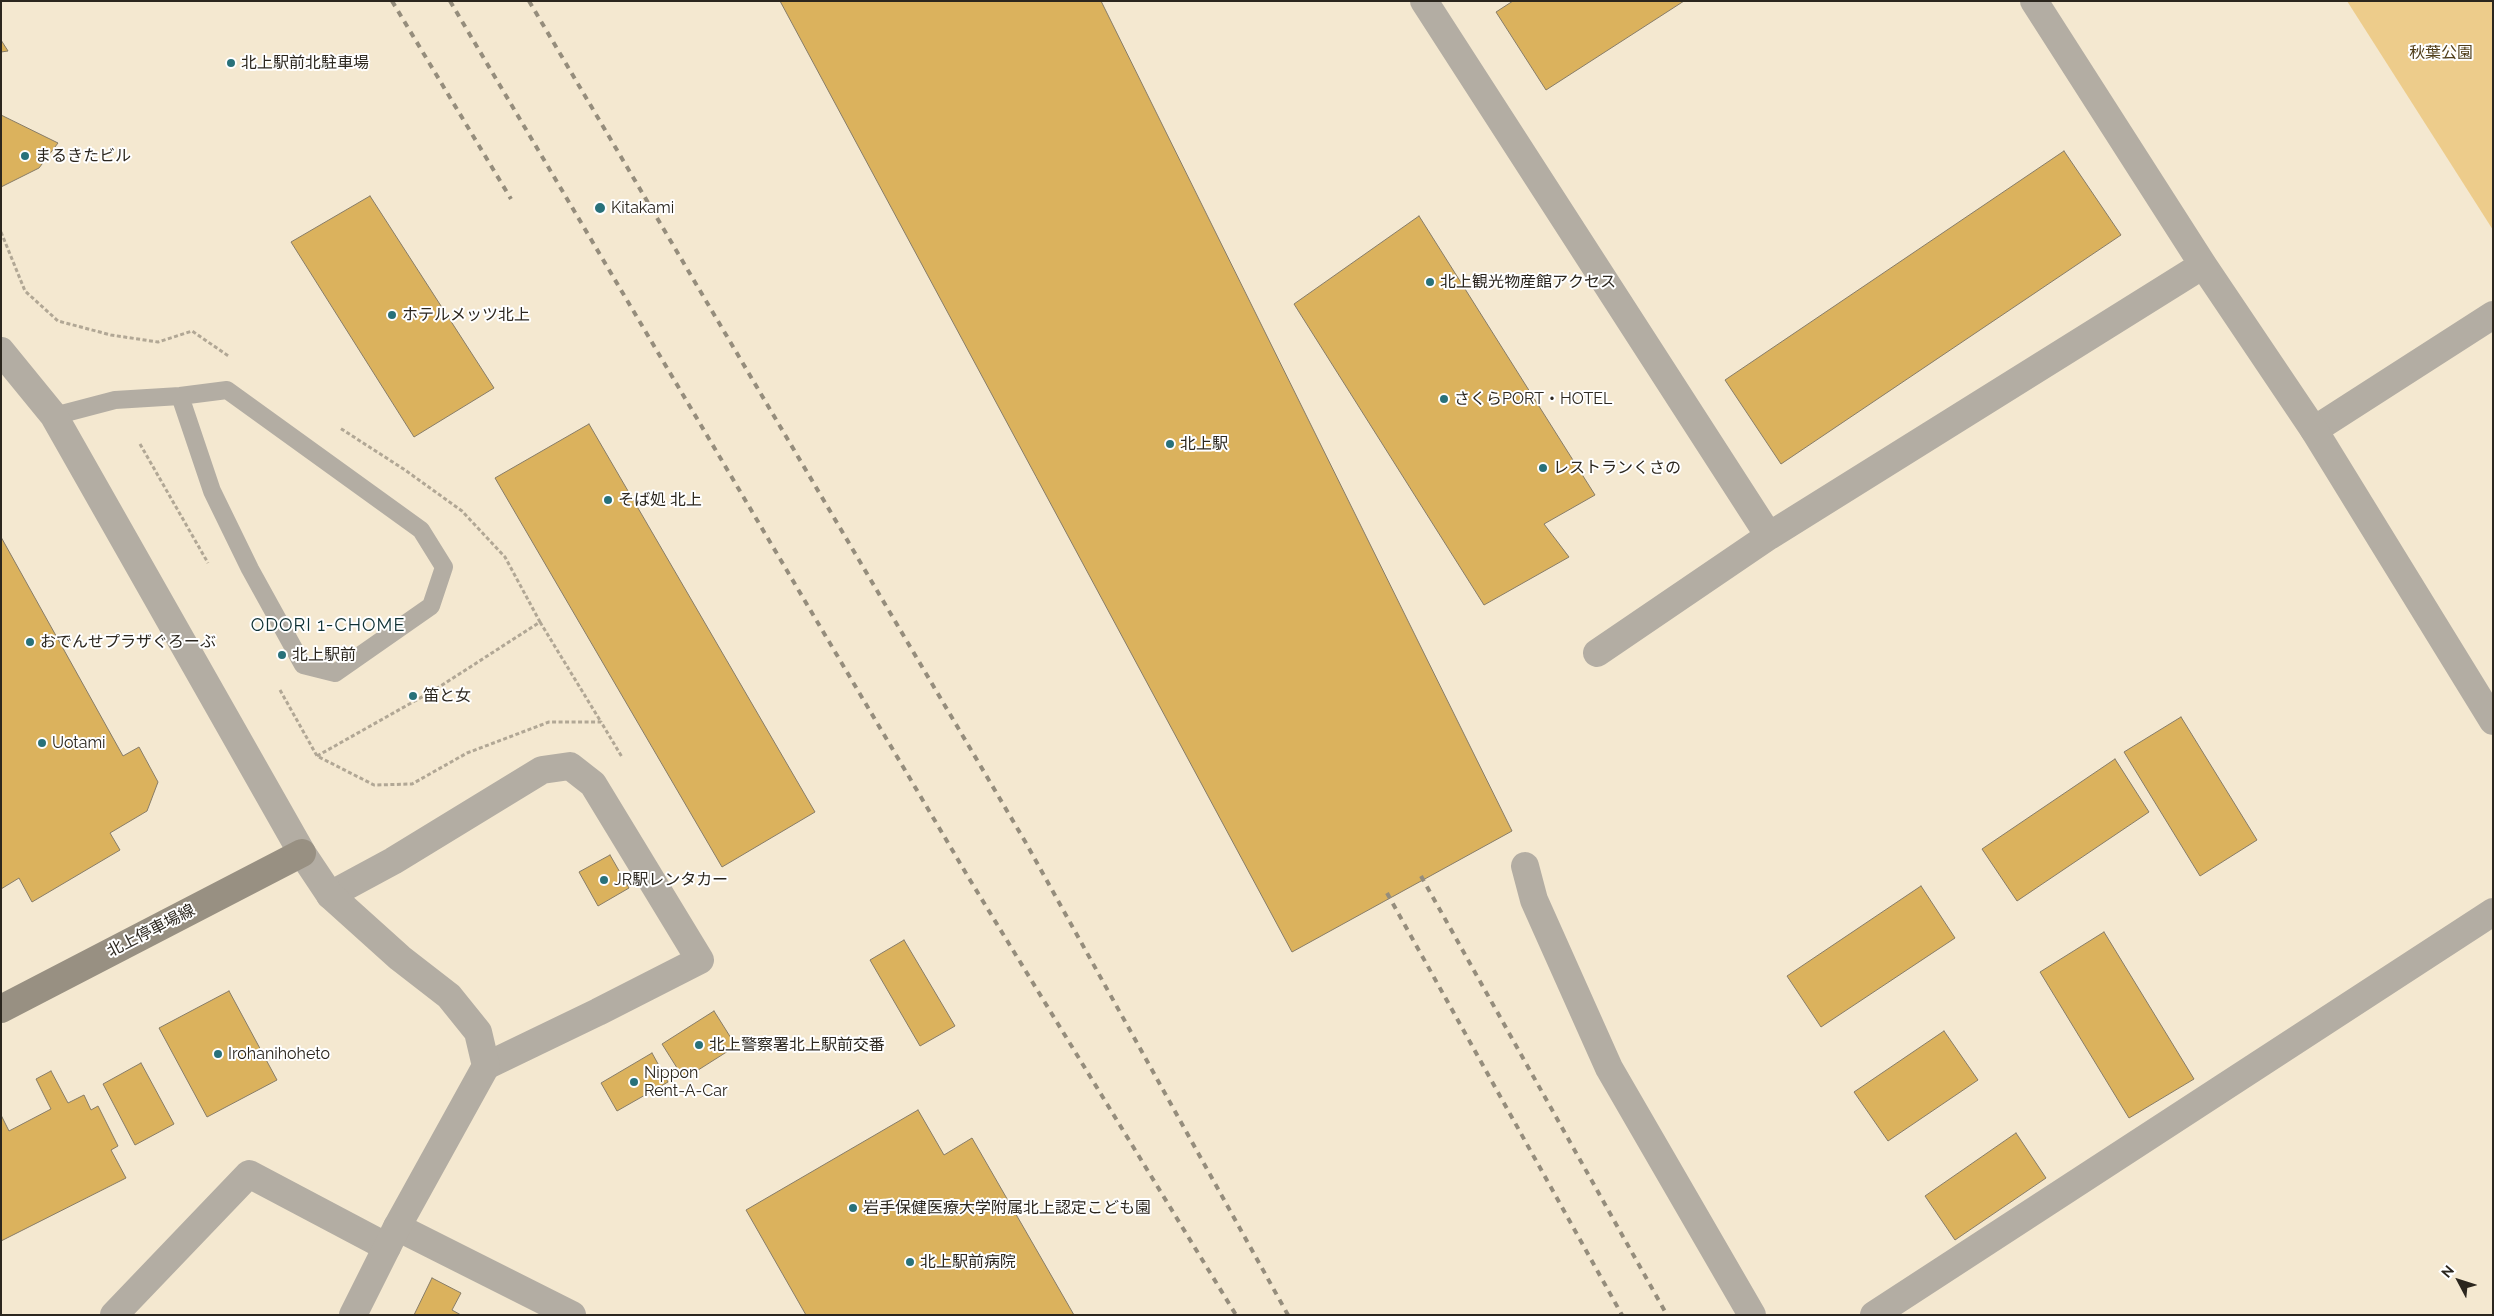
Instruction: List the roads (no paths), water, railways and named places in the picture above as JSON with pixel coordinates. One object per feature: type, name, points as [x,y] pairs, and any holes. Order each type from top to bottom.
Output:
[{"type":"main road","name":"北上停車場線","points":[[1,1009],[302,853]]},
{"type":"street","points":[[1424,1],[1769,536]]},
{"type":"street","points":[[2034,1],[2203,265],[2314,430],[2493,721]]},
{"type":"street","points":[[1597,653],[1769,536],[2203,265]]},
{"type":"street","points":[[2314,430],[2493,315]]},
{"type":"street","points":[[1,351],[54,416],[302,853],[330,895],[400,958],[449,996],[478,1032],[486,1066]]},
{"type":"street","points":[[330,895],[393,861],[542,770],[570,766],[593,784],[700,960],[486,1066],[392,1237],[353,1315]]},
{"type":"street","points":[[1525,866],[1534,900],[1609,1068],[1752,1315]]},
{"type":"street","points":[[1874,1315],[2493,912]]},
{"type":"street","points":[[114,1315],[249,1174],[572,1315]]},
{"type":"lane","points":[[54,416],[115,400],[180,396],[227,390],[420,530],[444,567],[431,606],[335,673],[303,665],[250,569],[212,492],[180,396]]},
{"type":"railway","points":[[392,1],[511,199]]},
{"type":"railway","points":[[450,1],[970,880],[1236,1315]]},
{"type":"railway","points":[[529,1],[1026,843],[1288,1315]]},
{"type":"railway","points":[[1421,876],[1667,1315]]},
{"type":"railway","points":[[1387,893],[1622,1315]]},
{"type":"place","name":"北上駅前北駐車場","points":[[231,63]]},
{"type":"place","name":"まるきたビル","points":[[25,156]]},
{"type":"place","name":"Kitakami","points":[[600,208]]},
{"type":"place","name":"北上観光物産館アクセス","points":[[1430,282]]},
{"type":"place","name":"ホテルメッツ北上","points":[[392,315]]},
{"type":"place","name":"さくらPORT・HOTEL","points":[[1444,399]]},
{"type":"place","name":"北上駅","points":[[1170,444]]},
{"type":"place","name":"レストランくさの","points":[[1543,468]]},
{"type":"place","name":"そば処 北上","points":[[608,500]]},
{"type":"place","name":"おでんせプラザぐろーぶ","points":[[30,642]]},
{"type":"place","name":"北上駅前","points":[[282,655]]},
{"type":"place","name":"笛と女","points":[[413,696]]},
{"type":"place","name":"Uotami","points":[[42,743]]},
{"type":"place","name":"JR駅レンタカー","points":[[604,880]]},
{"type":"place","name":"北上警察署北上駅前交番","points":[[699,1045]]},
{"type":"place","name":"Irohanihoheto","points":[[218,1054]]},
{"type":"place","name":"Nippon Rent-A-Car","points":[[634,1082]]},
{"type":"place","name":"岩手保健医療大学附属北上認定こども園","points":[[853,1208]]},
{"type":"place","name":"北上駅前病院","points":[[910,1262]]},
{"type":"district","name":"ODORI 1-CHOME","points":[[328,626]]},
{"type":"park label","name":"秋葉公園","points":[[2441,53]]}]
